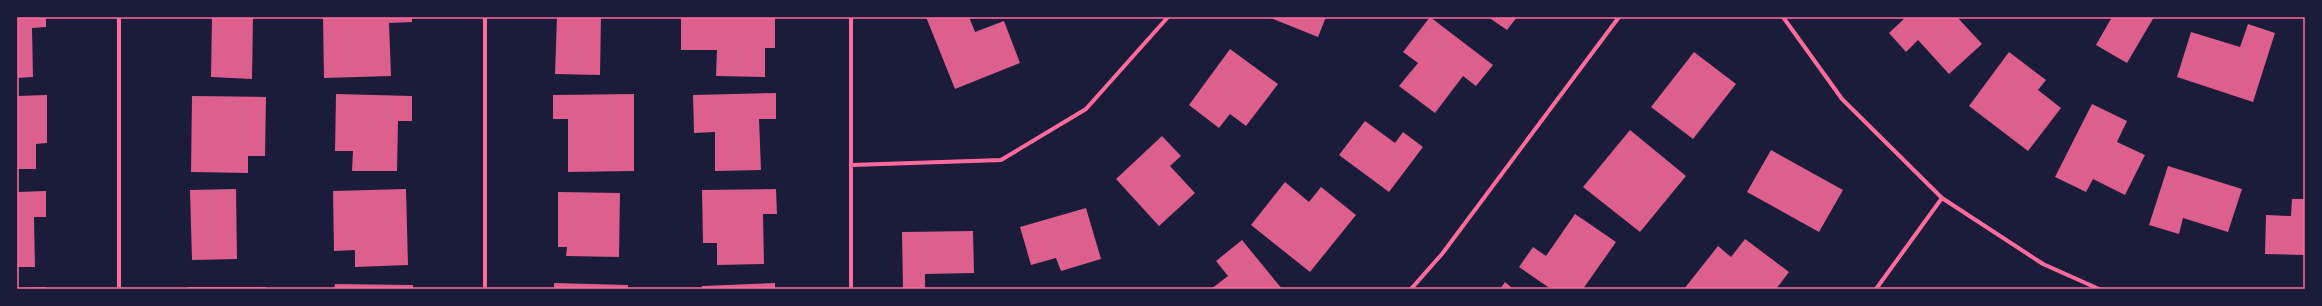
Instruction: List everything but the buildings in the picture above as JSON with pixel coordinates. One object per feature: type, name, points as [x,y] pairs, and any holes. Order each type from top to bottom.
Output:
[{"type":"street","points":[[119,17],[119,289]]},
{"type":"street","points":[[485,17],[485,289]]},
{"type":"street","points":[[851,17],[851,289]]},
{"type":"street","points":[[852,165],[1001,160],[1086,109],[1168,17]]},
{"type":"street","points":[[1410,289],[1442,254],[1619,17]]},
{"type":"street","points":[[1783,17],[1842,99],[1942,198],[2043,264],[2099,289]]},
{"type":"street","points":[[1876,289],[1942,198]]}]
